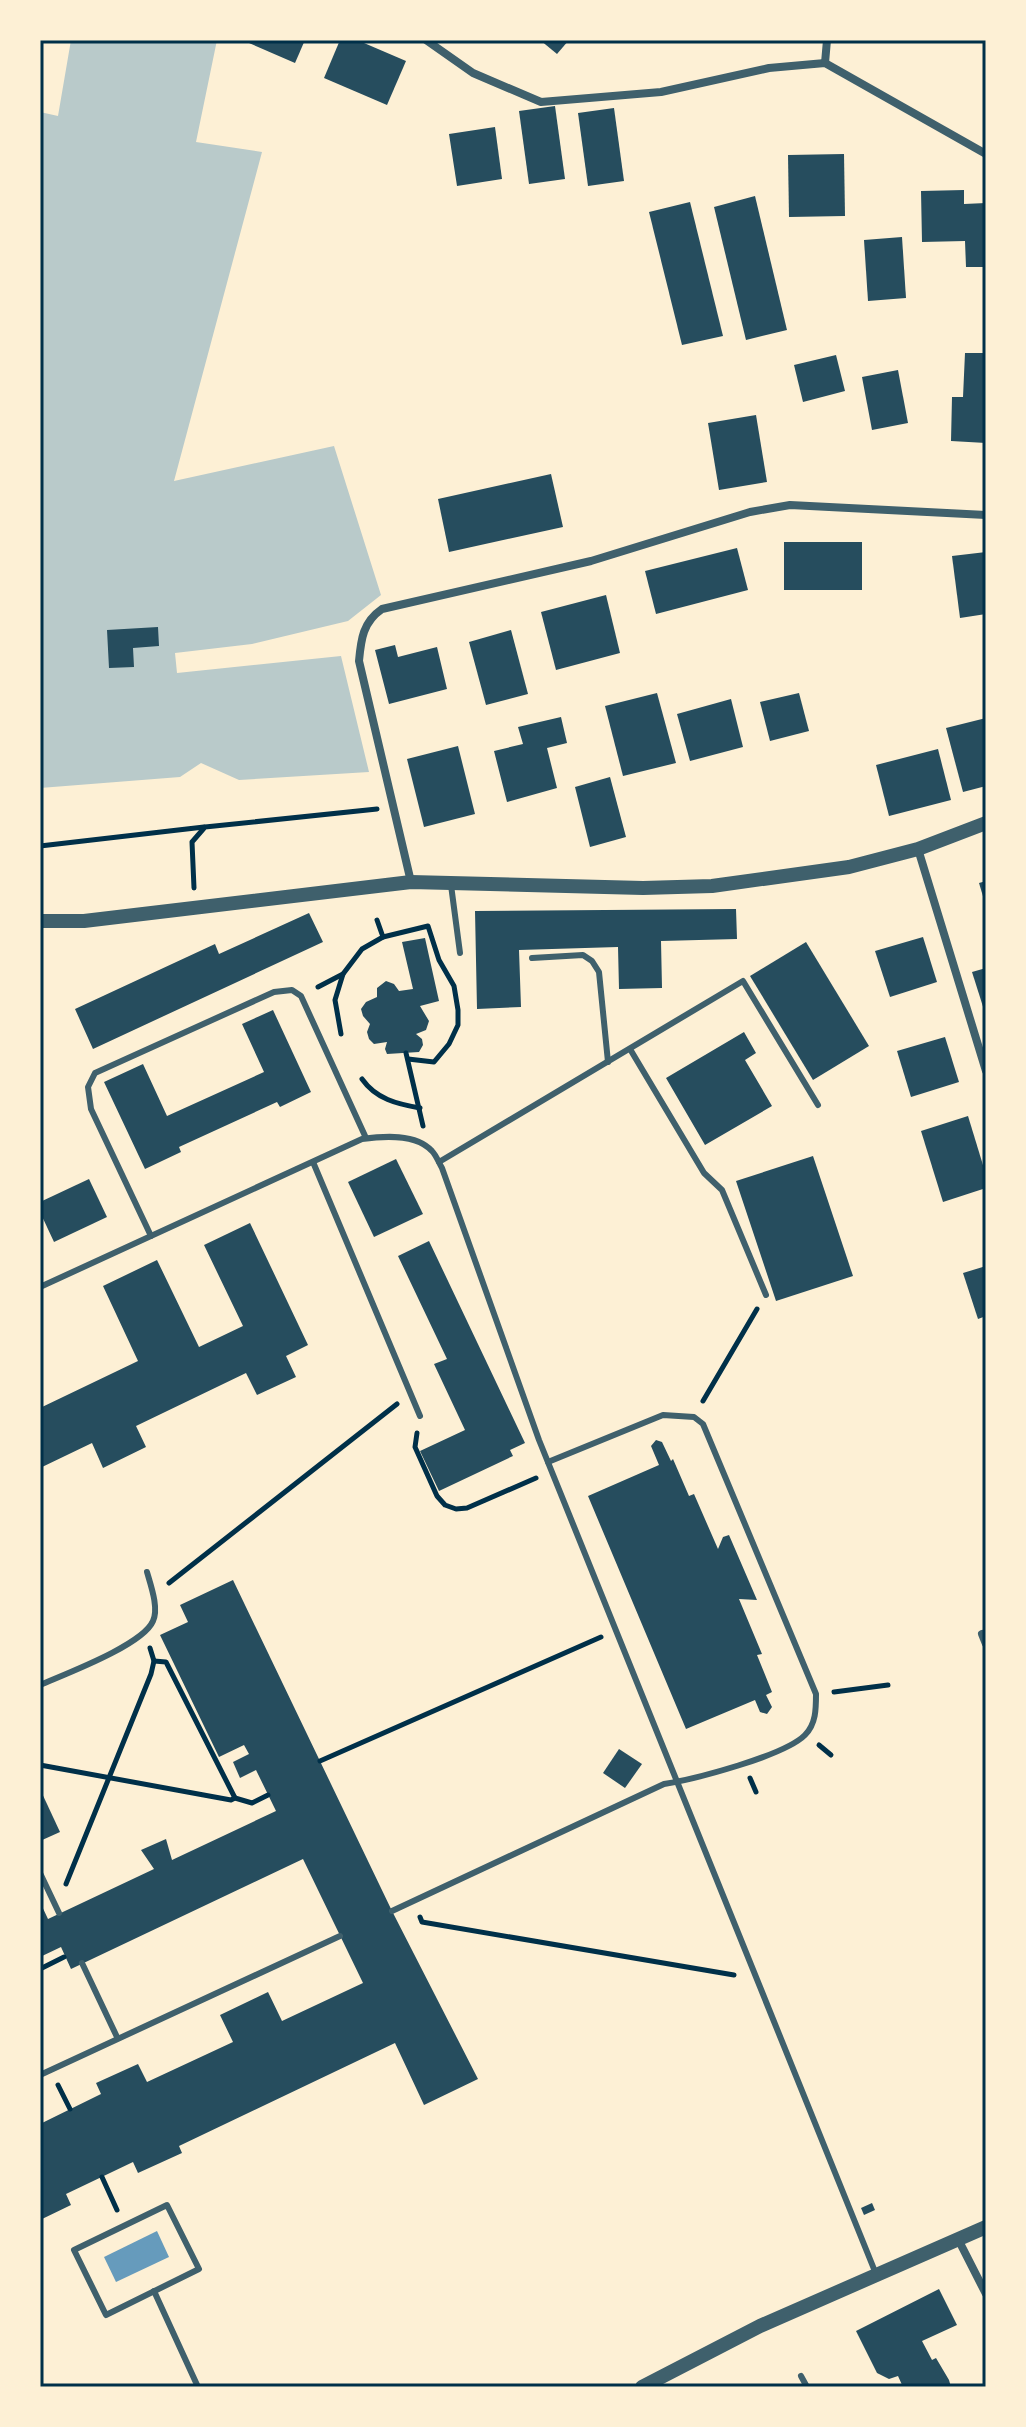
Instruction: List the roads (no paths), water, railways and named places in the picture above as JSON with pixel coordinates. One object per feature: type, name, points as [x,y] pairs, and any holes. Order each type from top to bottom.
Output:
[{"type":"street","points":[[426,40],[473,73],[541,102],[661,92],[769,68],[825,63],[986,154]]},
{"type":"street","points":[[825,63],[827,40]]},
{"type":"street","points":[[411,882],[359,661],[362,635],[371,617],[382,609],[591,561],[750,512],[776,507],[790,505],[986,515]]},
{"type":"street","points":[[40,921],[84,921],[411,882],[643,888],[712,886],[849,867],[918,849],[986,823]]},
{"type":"street","points":[[918,849],[986,1071]]},
{"type":"street","points":[[982,1634],[986,1644]]},
{"type":"street","points":[[646,2386],[760,2326],[986,2227]]},
{"type":"street","points":[[959,2241],[986,2294]]},
{"type":"lane","points":[[451,883],[460,953]]},
{"type":"lane","points":[[532,958],[583,955],[592,961],[599,972],[608,1062]]},
{"type":"lane","points":[[439,1162],[743,981],[818,1105]]},
{"type":"lane","points":[[151,1236],[91,1109],[88,1087],[95,1073],[274,992],[292,990],[301,996],[366,1138]]},
{"type":"lane","points":[[630,1049],[704,1173],[722,1190],[766,1295]]},
{"type":"lane","points":[[40,1287],[366,1138],[391,1135],[421,1143],[432,1151],[439,1162],[548,1462],[877,2277]]},
{"type":"lane","points":[[313,1162],[420,1416]]},
{"type":"lane","points":[[392,1911],[664,1784],[712,1775],[795,1743],[807,1733],[816,1715],[816,1694],[703,1424],[694,1417],[663,1415],[548,1462]]},
{"type":"lane","points":[[40,1685],[138,1639],[145,1632],[154,1620],[153,1596],[147,1572]]},
{"type":"lane","points":[[40,1873],[58,1910]]},
{"type":"lane","points":[[40,2075],[340,1936]]},
{"type":"lane","points":[[82,1963],[117,2037]]},
{"type":"lane","points":[[167,2205],[199,2269],[154,2291],[106,2315],[74,2250],[167,2205]]},
{"type":"lane","points":[[154,2291],[198,2387]]},
{"type":"lane","points":[[801,2376],[807,2387]]},
{"type":"water","points":[[157,2231],[169,2257],[116,2282],[104,2257]]}]
